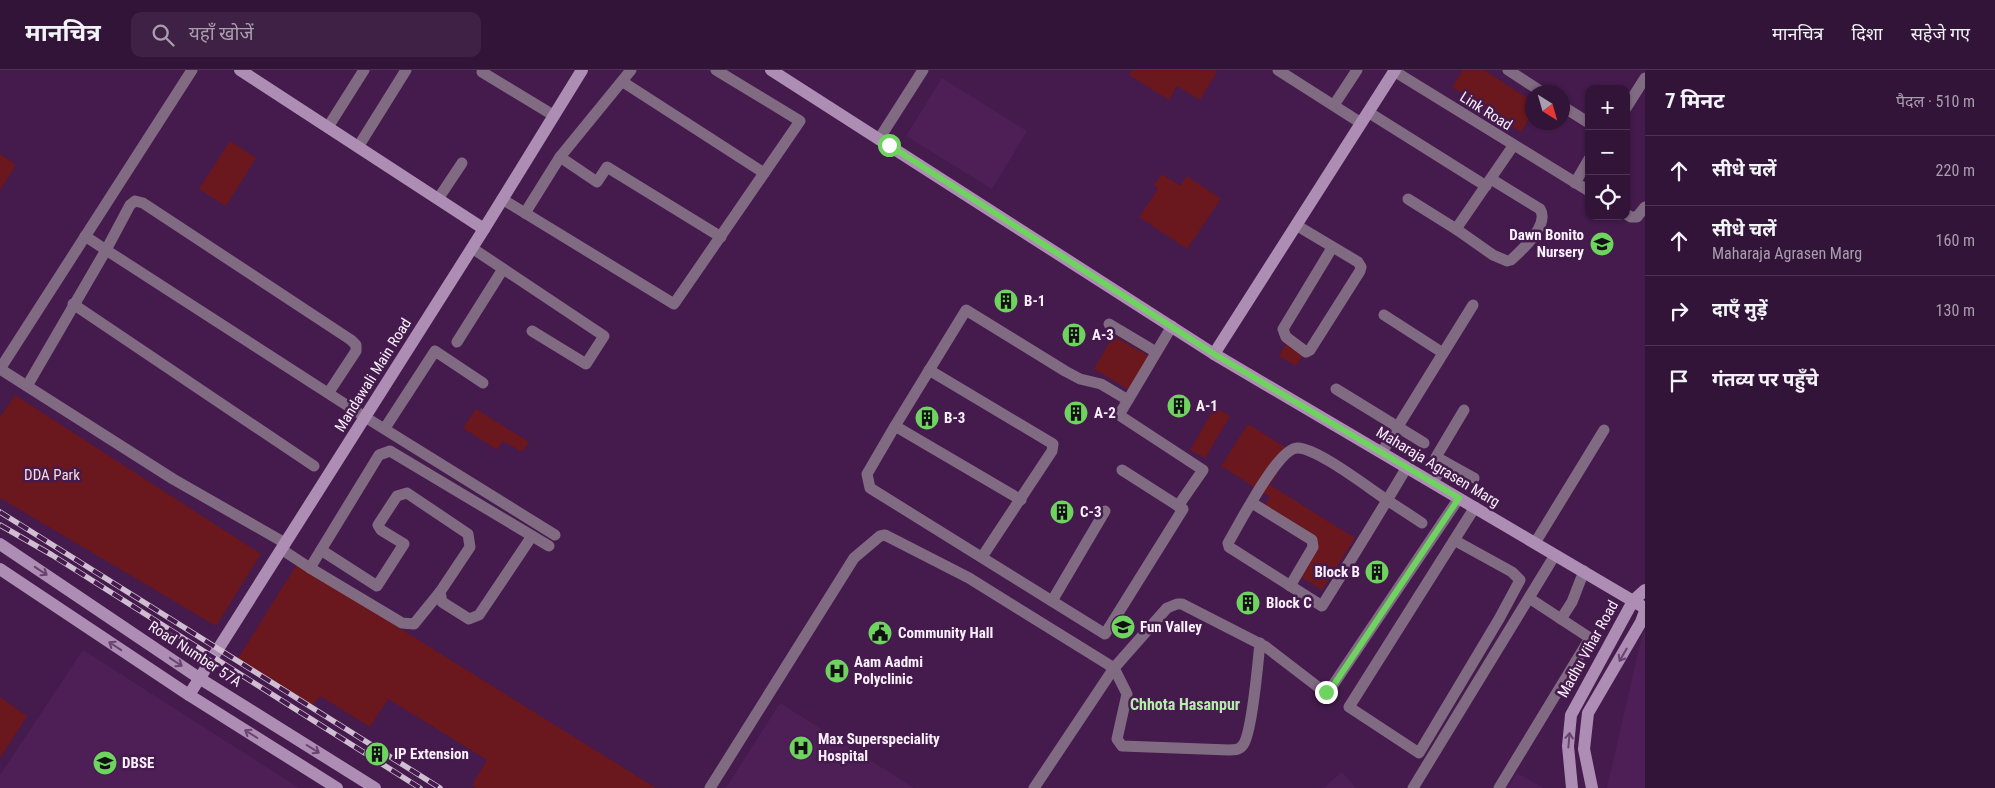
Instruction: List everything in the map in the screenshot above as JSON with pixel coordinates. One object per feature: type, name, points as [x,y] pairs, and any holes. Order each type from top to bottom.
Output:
[{"type":"street","points":[[192,70],[0,369],[173,479],[283,546],[310,568],[402,623],[414,624],[440,592],[470,547],[468,534],[407,493],[397,496],[378,525],[381,530],[404,544],[377,586],[321,550]]},
{"type":"street","points":[[328,127],[364,70]]},
{"type":"street","points":[[358,147],[406,70]]},
{"type":"street","name":"Mandawali Main Road","points":[[189,695],[484,229],[582,70]]},
{"type":"street","points":[[525,213],[560,157],[631,70]]},
{"type":"street","points":[[502,199],[674,304],[800,121],[716,70]]},
{"type":"street","name":"Maharaja Agrasen Marg","points":[[771,70],[1214,354],[1584,571],[1633,601],[1644,614]]},
{"type":"street","points":[[879,139],[923,70]]},
{"type":"street","points":[[1278,70],[1334,105],[1365,118],[1540,209],[1542,220],[1530,241],[1508,261],[1493,255],[1408,199]]},
{"type":"street","points":[[1334,105],[1357,70]]},
{"type":"street","points":[[1508,70],[1531,85]]},
{"type":"street","points":[[1214,354],[1395,71]]},
{"type":"street","name":"Link Road","points":[[1395,71],[1513,146],[1585,189]]},
{"type":"street","points":[[246,72],[484,229]]},
{"type":"street","points":[[482,72],[553,115]]},
{"type":"street","points":[[1630,102],[1645,78]]},
{"type":"street","points":[[623,82],[764,173]]},
{"type":"street","points":[[1570,111],[1585,120]]},
{"type":"street","points":[[1456,229],[1513,146]]},
{"type":"street","points":[[560,157],[597,182],[607,167],[721,237]]},
{"type":"street","points":[[438,199],[462,163]]},
{"type":"street","points":[[1575,183],[1585,167]]},
{"type":"street","points":[[27,386],[130,205],[135,201],[143,203],[351,340],[356,345],[356,351],[329,392]]},
{"type":"street","points":[[1630,216],[1637,217],[1645,207]]},
{"type":"street","points":[[1296,224],[1332,248],[1358,262],[1361,267],[1310,350],[1306,352],[1286,337],[1283,329],[1332,248]]},
{"type":"street","points":[[85,236],[365,416],[555,535]]},
{"type":"street","points":[[472,248],[604,336],[586,364],[532,331]]},
{"type":"street","points":[[457,342],[503,269]]},
{"type":"street","points":[[73,304],[314,466]]},
{"type":"street","points":[[1382,452],[1473,306]]},
{"type":"street","points":[[1122,470],[1183,509],[1106,634],[870,488],[867,474],[966,310],[1065,371],[1080,379],[1101,384],[1128,400]]},
{"type":"street","points":[[1384,315],[1443,353]]},
{"type":"street","points":[[1109,324],[1156,352]]},
{"type":"street","points":[[1172,326],[1119,415],[1203,470],[1178,506]]},
{"type":"street","points":[[386,428],[435,351],[483,383]]},
{"type":"street","points":[[929,370],[1053,444],[1052,451],[982,557]]},
{"type":"street","points":[[1336,389],[1424,443]]},
{"type":"street","points":[[1464,410],[1436,457],[1474,478]]},
{"type":"street","points":[[895,426],[1021,500]]},
{"type":"street","points":[[1535,543],[1604,430]]},
{"type":"street","points":[[1408,468],[1387,500],[1322,606],[1229,547],[1228,543],[1267,475],[1290,450],[1298,448],[1320,456],[1387,500],[1422,523]]},
{"type":"street","points":[[310,568],[379,455],[390,450],[549,546]]},
{"type":"street","points":[[1432,482],[1445,462]]},
{"type":"street","points":[[1034,788],[1114,668],[1167,608],[1177,604],[1182,604],[1260,643],[1322,690],[1329,691],[1459,498]]},
{"type":"street","points":[[1252,503],[1312,540],[1313,547],[1290,586]]},
{"type":"street","points":[[1454,540],[1512,572],[1520,580],[1419,752],[1349,707],[1454,540],[1475,507]]},
{"type":"street","points":[[1052,601],[1105,511]]},
{"type":"street","points":[[710,788],[854,558],[880,536],[885,535],[969,578],[1114,668],[1127,694],[1117,740],[1122,746],[1237,750],[1245,742],[1249,730],[1260,643]]},
{"type":"street","points":[[440,592],[442,602],[469,619],[479,615],[532,536]]},
{"type":"street","name":"Road Number 57A","points":[[0,544],[200,678],[375,788]]},
{"type":"street","points":[[1413,788],[1556,555]]},
{"type":"street","points":[[0,569],[189,695],[337,788]]},
{"type":"street","points":[[1561,619],[1572,602],[1584,571]]},
{"type":"street","name":"Madhu Vihar Road","points":[[1572,788],[1568,746],[1571,714],[1633,601],[1645,590]]},
{"type":"street","points":[[1498,788],[1590,638],[1529,598]]},
{"type":"street","points":[[1626,615],[1644,614]]},
{"type":"street","points":[[1592,788],[1584,749],[1588,713],[1644,614]]},
{"type":"shaded area","points":[[942,78],[1027,131],[992,189],[906,136]]},
{"type":"shaded area","points":[[1645,631],[1645,788],[1607,788],[1643,632]]},
{"type":"shaded area","points":[[83,650],[299,788],[0,788],[0,775]]},
{"type":"shaded area","name":"Max Superspeciality Hospital","points":[[780,703],[914,788],[726,788]]},
{"type":"shaded area","points":[[1342,772],[1356,788],[1323,788]]},
{"type":"shaded area","points":[[1517,773],[1543,788],[1507,788]]},
{"type":"green space","points":[[1132,70],[1214,70],[1217,72],[1200,100],[1177,86],[1169,100],[1129,75]]},
{"type":"green space","points":[[1463,70],[1484,70],[1525,96],[1525,125],[1521,132],[1452,87]]},
{"type":"green space","points":[[230,141],[256,158],[226,206],[199,189]]},
{"type":"green space","points":[[0,154],[16,165],[0,190]]},
{"type":"green space","points":[[1162,174],[1180,186],[1187,176],[1221,199],[1187,249],[1139,217],[1158,189],[1154,185]]},
{"type":"green space","points":[[1113,336],[1149,356],[1129,390],[1094,369]]},
{"type":"green space","points":[[1287,342],[1305,352],[1296,366],[1279,356]]},
{"type":"green space","name":"DDA Park","points":[[15,395],[261,554],[216,626],[0,498],[0,417]]},
{"type":"green space","points":[[1215,407],[1230,416],[1205,458],[1190,450]]},
{"type":"green space","points":[[476,409],[529,442],[522,452],[503,441],[497,450],[463,428]]},
{"type":"green space","points":[[1248,424],[1291,451],[1270,485],[1355,538],[1322,590],[1298,575],[1317,545],[1261,510],[1270,497],[1221,466]]},
{"type":"green space","points":[[297,564],[656,788],[477,788],[472,785],[487,760],[388,699],[370,727],[320,696],[312,707],[237,660]]},
{"type":"green space","points":[[0,697],[27,716],[0,758]]},
{"type":"railway","points":[[0,512],[440,788]]},
{"type":"railway","points":[[0,525],[52,555],[420,788]]},
{"type":"place","name":"Dawn Bonito Nursery","points":[[1602,244]]},
{"type":"place","name":"B-1","points":[[1006,301]]},
{"type":"place","name":"A-3","points":[[1074,335]]},
{"type":"place","name":"A-1","points":[[1179,406]]},
{"type":"place","name":"A-2","points":[[1076,413]]},
{"type":"place","name":"B-3","points":[[927,418]]},
{"type":"place","name":"C-3","points":[[1062,512]]},
{"type":"place","name":"Block B","points":[[1377,572]]},
{"type":"place","name":"Block C","points":[[1248,603]]},
{"type":"place","name":"Fun Valley","points":[[1123,627]]},
{"type":"place","name":"Community Hall","points":[[880,633]]},
{"type":"place","name":"Aam Aadmi Polyclinic","points":[[837,671]]},
{"type":"place","name":"Max Superspeciality Hospital","points":[[801,748]]},
{"type":"place","name":"IP Extension","points":[[377,754]]},
{"type":"place","name":"DBSE","points":[[105,763]]},
{"type":"district","name":"Chhota Hasanpur","points":[[1185,704]]},
{"type":"route","points":[[889,145],[1214,354],[1459,498],[1331,689],[1326,692]]}]
